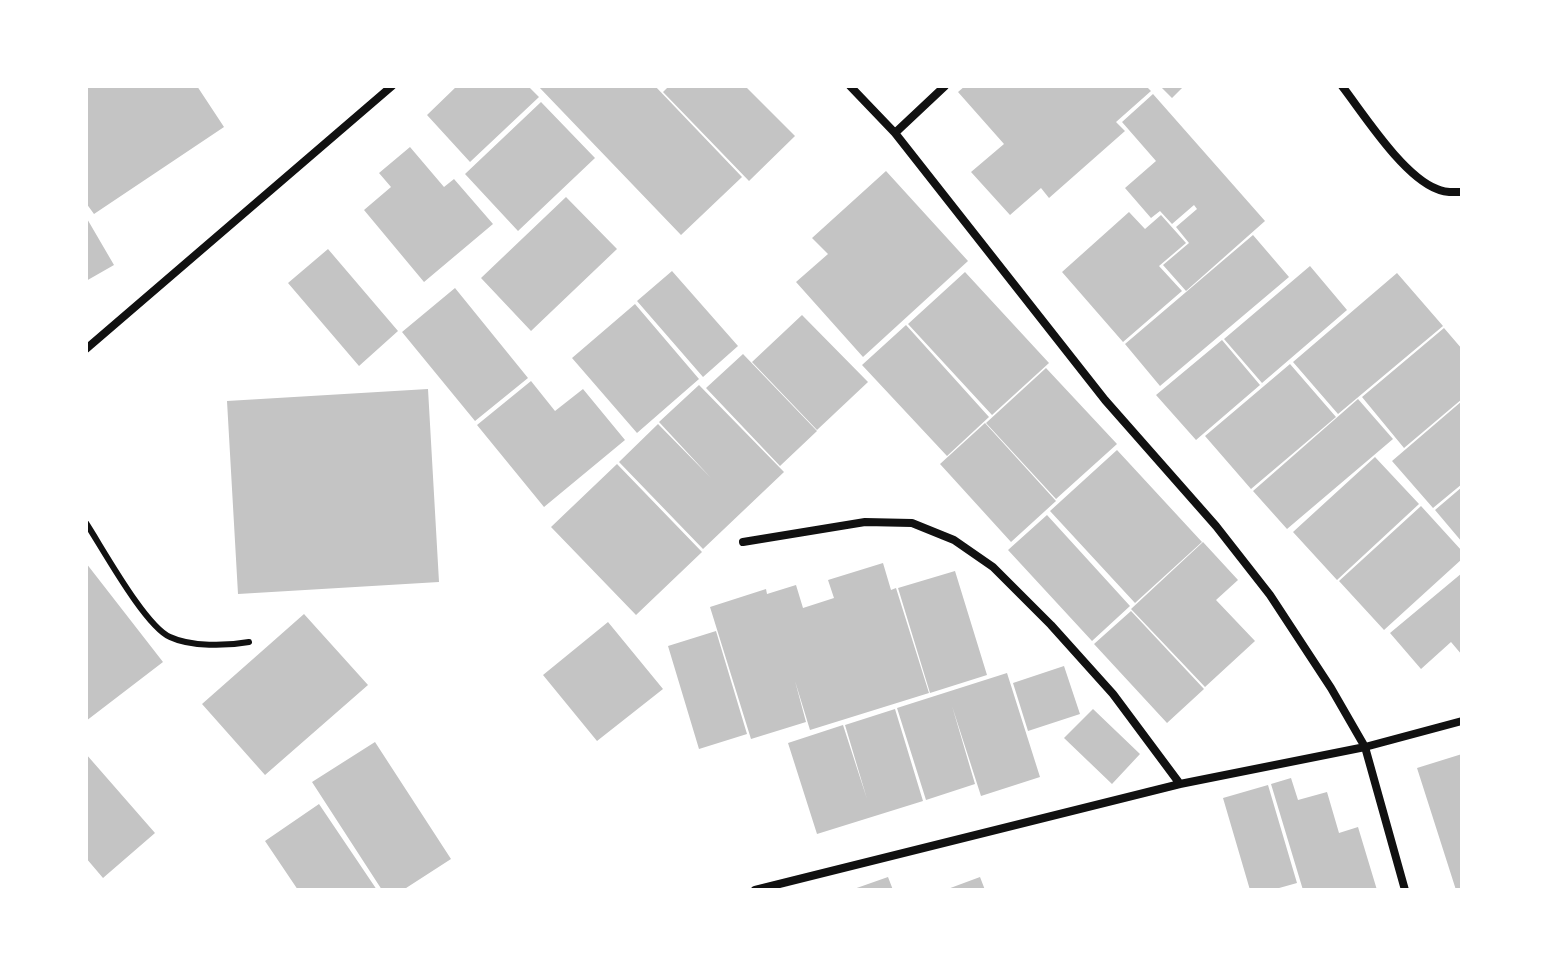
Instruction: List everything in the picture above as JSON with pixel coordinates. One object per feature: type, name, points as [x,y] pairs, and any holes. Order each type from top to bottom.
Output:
[{"type":"street","points":[[86,349],[392,86]]},
{"type":"street","points":[[850,86],[895,133],[1105,400],[1216,526],[1270,595],[1331,688],[1365,747],[1405,890]]},
{"type":"street","points":[[895,133],[945,86]]},
{"type":"street","points":[[1342,86],[1406,168],[1422,182],[1441,191],[1462,192]]},
{"type":"street","points":[[743,542],[865,522],[912,523],[954,540],[993,567],[1051,625],[1113,694],[1180,784]]},
{"type":"street","points":[[755,890],[1180,784],[1365,747],[1462,721]]},
{"type":"lane","points":[[86,523],[147,617],[168,636],[187,642],[229,646],[249,642]]},
{"type":"building","points":[[86,86],[197,86],[224,127],[94,214],[86,203]]},
{"type":"building","points":[[457,86],[528,86],[539,97],[470,162],[427,115]]},
{"type":"building","points":[[538,86],[655,86],[742,177],[681,235]]},
{"type":"building","points":[[669,86],[745,86],[795,136],[749,181],[663,92]]},
{"type":"building","points":[[965,86],[1146,86],[1151,91],[1116,122],[1125,131],[1049,198],[1041,188],[1010,215],[971,172],[1004,144],[958,92]]},
{"type":"building","points":[[1160,86],[1184,86],[1172,98]]},
{"type":"building","points":[[1153,94],[1265,221],[1186,291],[1163,265],[1189,243],[1176,227],[1197,209],[1194,205],[1172,224],[1160,211],[1151,218],[1125,188],[1156,161],[1122,122]]},
{"type":"building","points":[[541,102],[595,158],[518,231],[465,174]]},
{"type":"building","points":[[410,147],[444,187],[454,179],[493,224],[424,282],[364,210],[391,187],[379,173]]},
{"type":"building","points":[[886,171],[968,261],[863,357],[796,282],[828,254],[812,238]]},
{"type":"building","points":[[566,197],[617,249],[531,331],[481,278]]},
{"type":"building","points":[[1129,212],[1145,229],[1161,215],[1186,243],[1159,266],[1182,291],[1123,342],[1062,272]]},
{"type":"building","points":[[86,217],[114,265],[86,281]]},
{"type":"building","points":[[1253,235],[1289,277],[1160,386],[1125,344]]},
{"type":"building","points":[[328,249],[398,331],[359,366],[288,283]]},
{"type":"building","points":[[1310,266],[1347,310],[1262,383],[1224,339]]},
{"type":"building","points":[[672,271],[738,346],[703,377],[637,301]]},
{"type":"building","points":[[965,272],[1049,363],[992,415],[908,324]]},
{"type":"building","points":[[1397,273],[1443,326],[1338,414],[1293,362]]},
{"type":"building","points":[[455,288],[528,378],[475,421],[402,332]]},
{"type":"building","points":[[635,304],[699,379],[637,433],[572,358]]},
{"type":"building","points":[[802,315],[868,382],[817,430],[752,362]]},
{"type":"building","points":[[906,325],[989,417],[947,456],[862,365]]},
{"type":"building","points":[[1444,328],[1462,349],[1462,399],[1404,448],[1362,397]]},
{"type":"building","points":[[1222,340],[1260,385],[1196,440],[1156,395]]},
{"type":"building","points":[[743,354],[817,431],[780,466],[706,388]]},
{"type":"building","points":[[1290,364],[1336,417],[1251,489],[1205,436]]},
{"type":"building","points":[[1046,368],[1117,444],[1056,499],[986,423]]},
{"type":"building","points":[[531,381],[555,411],[583,389],[625,440],[544,507],[477,425]]},
{"type":"building","points":[[699,385],[784,472],[703,549],[619,462],[658,424],[711,478],[659,422]]},
{"type":"building","points":[[428,389],[439,582],[238,594],[227,401]]},
{"type":"building","points":[[1358,399],[1393,439],[1287,529],[1253,491]]},
{"type":"building","points":[[1462,401],[1462,484],[1433,508],[1392,461]]},
{"type":"building","points":[[985,423],[1056,501],[1011,542],[940,464]]},
{"type":"building","points":[[1117,450],[1202,542],[1135,603],[1050,511]]},
{"type":"building","points":[[1375,457],[1419,504],[1337,580],[1293,532]]},
{"type":"building","points":[[617,464],[702,552],[636,615],[551,527]]},
{"type":"building","points":[[1462,487],[1462,542],[1435,510]]},
{"type":"building","points":[[1421,506],[1462,551],[1462,559],[1384,630],[1339,581]]},
{"type":"building","points":[[1047,515],[1130,606],[1092,641],[1008,550]]},
{"type":"building","points":[[1203,542],[1238,580],[1216,600],[1255,641],[1205,687],[1131,609]]},
{"type":"building","points":[[86,563],[163,662],[86,721]]},
{"type":"building","points":[[883,563],[891,590],[896,588],[929,693],[810,730],[795,681],[806,722],[751,739],[710,607],[766,589],[767,594],[796,585],[803,608],[834,598],[828,580]]},
{"type":"building","points":[[955,571],[987,675],[930,693],[898,588]]},
{"type":"building","points":[[1462,573],[1462,655],[1451,642],[1421,669],[1390,633]]},
{"type":"building","points":[[1131,611],[1204,689],[1167,723],[1094,644]]},
{"type":"building","points":[[304,614],[368,685],[265,775],[202,704]]},
{"type":"building","points":[[608,622],[663,689],[597,741],[543,675]]},
{"type":"building","points":[[716,631],[747,734],[699,749],[668,646]]},
{"type":"building","points":[[1064,666],[1080,714],[1028,731],[1013,683]]},
{"type":"building","points":[[1007,673],[1040,777],[981,796],[952,706],[975,784],[926,800],[897,708]]},
{"type":"building","points":[[895,709],[923,801],[817,834],[788,743],[843,725],[867,799],[845,725]]},
{"type":"building","points":[[1093,709],[1140,754],[1112,784],[1064,738]]},
{"type":"building","points":[[375,742],[451,859],[403,890],[382,890],[312,782]]},
{"type":"building","points":[[86,754],[155,833],[103,878],[86,858]]},
{"type":"building","points":[[1462,754],[1462,890],[1456,890],[1417,768]]},
{"type":"building","points":[[1291,778],[1298,800],[1327,792],[1339,833],[1358,827],[1377,890],[1303,890],[1271,784]]},
{"type":"building","points":[[1268,785],[1297,883],[1272,890],[1250,890],[1223,798]]},
{"type":"building","points":[[319,804],[377,890],[298,890],[265,841]]},
{"type":"building","points":[[888,877],[893,890],[851,890]]},
{"type":"building","points":[[980,877],[985,890],[945,890]]}]
